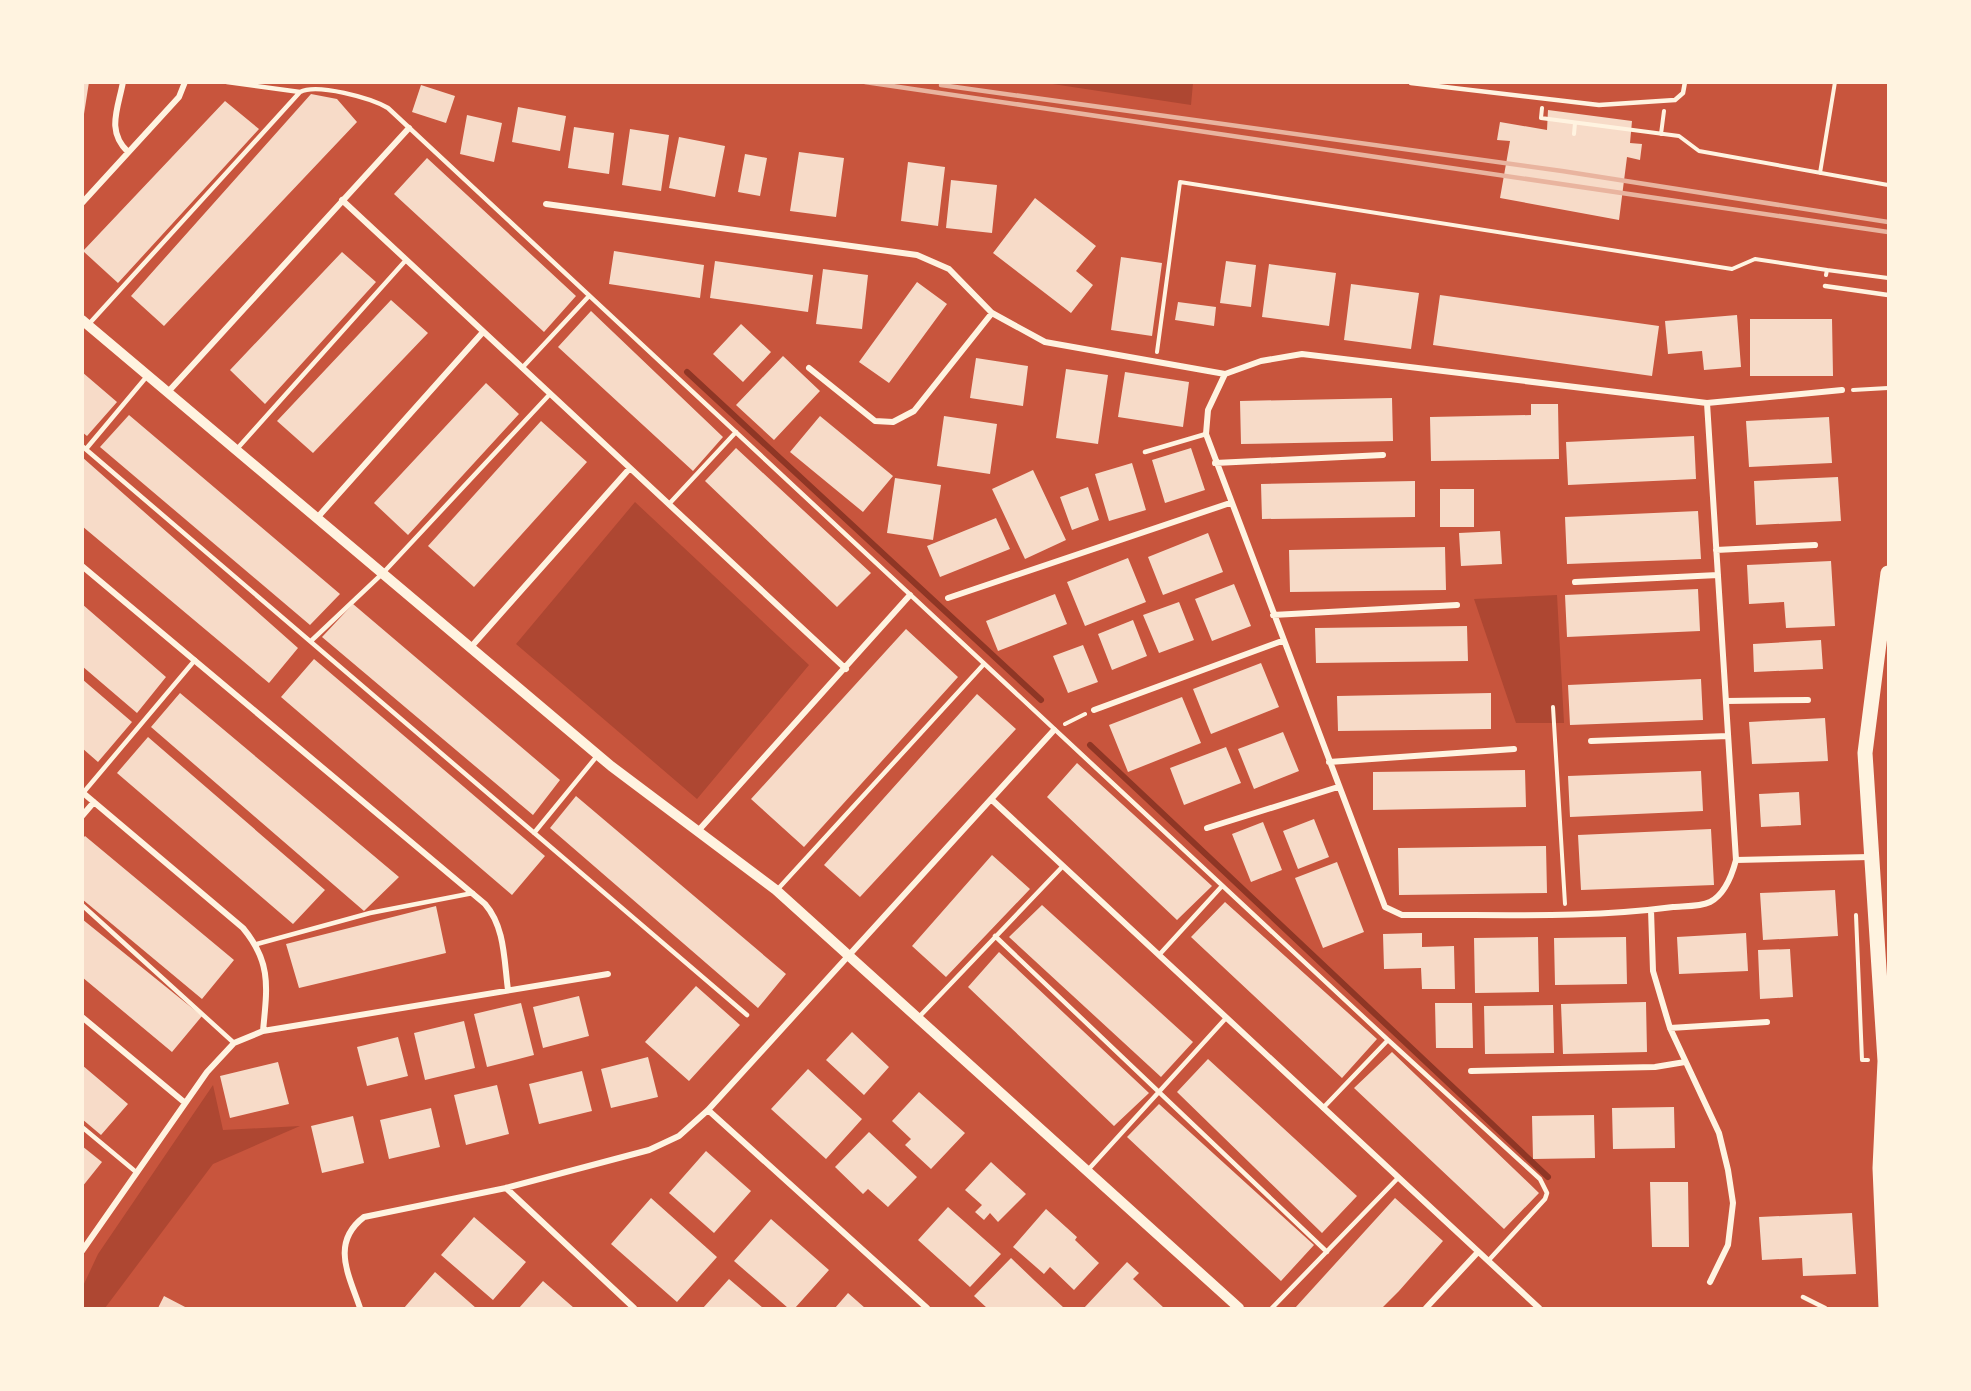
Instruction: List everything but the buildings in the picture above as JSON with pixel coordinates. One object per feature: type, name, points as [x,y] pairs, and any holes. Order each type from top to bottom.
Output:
[{"type":"main road","points":[[1886,1308],[1880,1168],[1885,1061],[1874,856],[1865,753],[1888,573]]},
{"type":"street","points":[[123,82],[114,131],[118,141],[128,152]]},
{"type":"street","points":[[82,203],[179,97],[184,82]]},
{"type":"street","points":[[168,392],[409,128]]},
{"type":"street","points":[[342,200],[846,669]]},
{"type":"street","points":[[546,204],[917,255],[949,269],[992,313],[1044,342],[1225,374],[1261,361],[1302,354],[1707,403],[1842,390]]},
{"type":"street","points":[[809,368],[875,421],[894,422],[914,411],[992,313]]},
{"type":"street","points":[[85,322],[598,754],[776,890],[1239,1308]]},
{"type":"street","points":[[317,518],[483,332]]},
{"type":"street","points":[[1225,374],[1208,410],[1206,434],[1215,463],[1382,901],[1389,911],[1402,915],[1565,914],[1651,910],[1709,902],[1723,889],[1733,872],[1736,860],[1707,403]]},
{"type":"street","points":[[1215,463],[1383,455]]},
{"type":"street","points":[[471,648],[630,468]]},
{"type":"street","points":[[948,597],[1230,503]]},
{"type":"street","points":[[1716,550],[1815,545]]},
{"type":"street","points":[[82,566],[473,893],[495,915],[500,929],[508,990]]},
{"type":"street","points":[[1575,582],[1718,575]]},
{"type":"street","points":[[698,831],[910,596]]},
{"type":"street","points":[[1273,615],[1457,605]]},
{"type":"street","points":[[1094,710],[1282,641]]},
{"type":"street","points":[[1726,701],[1808,700]]},
{"type":"street","points":[[360,1308],[343,1254],[350,1233],[363,1217],[506,1188],[667,1144],[708,1110],[1054,729]]},
{"type":"street","points":[[1591,741],[1728,736]]},
{"type":"street","points":[[1329,762],[1514,749]]},
{"type":"street","points":[[1207,828],[1338,787]]},
{"type":"street","points":[[83,793],[243,928],[257,944],[268,983],[263,1031]]},
{"type":"street","points":[[991,799],[1539,1308]]},
{"type":"street","points":[[82,816],[94,802]]},
{"type":"street","points":[[1736,860],[1874,856]]},
{"type":"street","points":[[1651,910],[1653,971],[1670,1028],[1719,1134],[1728,1170],[1733,1203],[1728,1245],[1710,1282]]},
{"type":"street","points":[[84,1246],[184,1102],[207,1072],[234,1043],[263,1031],[608,974]]},
{"type":"street","points":[[82,1017],[184,1102]]},
{"type":"street","points":[[1670,1028],[1767,1022]]},
{"type":"street","points":[[1471,1071],[1655,1067],[1685,1062]]},
{"type":"street","points":[[708,1110],[927,1308]]},
{"type":"street","points":[[506,1188],[634,1308]]},
{"type":"street","points":[[1426,1308],[1478,1252]]},
{"type":"lane","points":[[227,82],[300,92],[316,88],[380,104],[409,128],[1388,1041],[1540,1179],[1547,1193],[1541,1204],[1488,1261]]},
{"type":"lane","points":[[1411,83],[1599,105],[1675,100],[1683,93],[1685,82]]},
{"type":"lane","points":[[85,322],[300,92]]},
{"type":"lane","points":[[236,450],[406,260]]},
{"type":"lane","points":[[1825,286],[1888,295]]},
{"type":"lane","points":[[522,368],[589,296]]},
{"type":"lane","points":[[148,375],[85,448],[747,1015]]},
{"type":"lane","points":[[311,641],[383,573],[550,394]]},
{"type":"lane","points":[[669,504],[736,432]]},
{"type":"lane","points":[[1145,452],[1206,434]]},
{"type":"lane","points":[[83,793],[195,660]]},
{"type":"lane","points":[[776,890],[984,664]]},
{"type":"lane","points":[[534,833],[598,754]]},
{"type":"lane","points":[[918,1018],[1063,866]]},
{"type":"lane","points":[[1159,956],[1222,886]]},
{"type":"lane","points":[[257,944],[370,913],[473,893]]},
{"type":"lane","points":[[82,905],[234,1043]]},
{"type":"lane","points":[[995,936],[1327,1252]]},
{"type":"lane","points":[[1087,1171],[1226,1018]]},
{"type":"lane","points":[[1323,1108],[1388,1041]]},
{"type":"lane","points":[[82,1126],[136,1172]]},
{"type":"lane","points":[[1272,1308],[1398,1178]]},
{"type":"lane","points":[[1803,1297],[1825,1308]]},
{"type":"path","points":[[1820,173],[1836,82]]},
{"type":"path","points":[[1542,99],[1541,118],[1679,136],[1699,151],[1888,185]]},
{"type":"path","points":[[1661,134],[1665,101]]},
{"type":"path","points":[[1574,134],[1575,123]]},
{"type":"path","points":[[1156,362],[1180,182],[1732,269],[1755,259],[1888,278]]},
{"type":"path","points":[[1825,286],[1827,270]]},
{"type":"path","points":[[1842,390],[1888,388]]},
{"type":"path","points":[[1553,707],[1565,914]]},
{"type":"path","points":[[1070,721],[1079,717]]},
{"type":"path","points":[[1856,905],[1862,1060],[1869,1060]]},
{"type":"shaded area","points":[[1193,82],[1191,105],[1046,83]]},
{"type":"shaded area","points":[[635,502],[809,665],[697,799],[516,644]]},
{"type":"shaded area","points":[[1557,595],[1564,723],[1516,723],[1474,599]]},
{"type":"shaded area","points":[[213,1085],[223,1130],[300,1126],[213,1164],[105,1308],[83,1308],[83,1286],[98,1254]]},
{"type":"waterway","points":[[687,372],[1041,700]]},
{"type":"waterway","points":[[1090,745],[1548,1177]]},
{"type":"railway","points":[[865,82],[1888,232]]},
{"type":"railway","points":[[941,85],[1562,171],[1888,222]]}]
